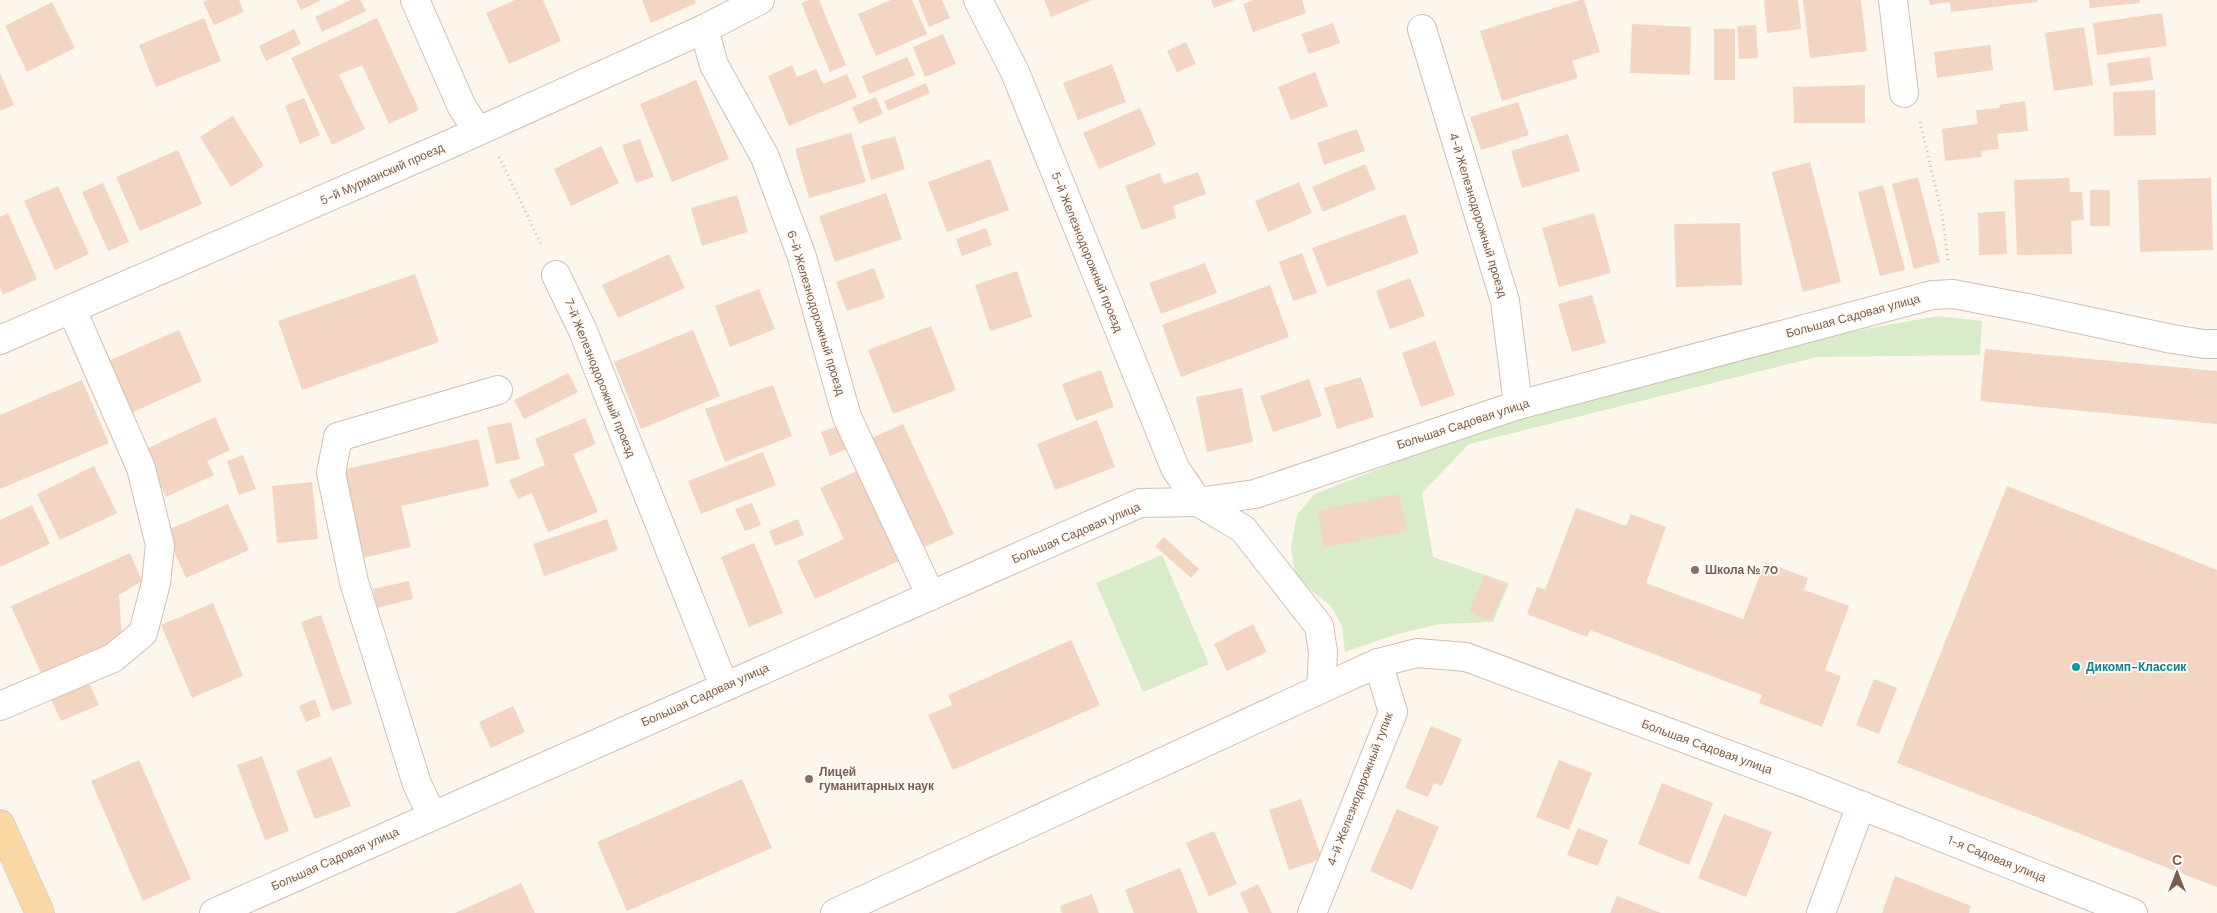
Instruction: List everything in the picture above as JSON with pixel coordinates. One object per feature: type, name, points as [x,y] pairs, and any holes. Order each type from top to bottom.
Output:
[{"type":"main road","points":[[0,824],[40,913]]},
{"type":"street","points":[[415,0],[462,107],[478,131]]},
{"type":"street","name":"5-й Мурманский проезд","points":[[0,340],[72,310],[704,30],[760,0]]},
{"type":"street","name":"5-й Железнодорожный проезд","points":[[978,0],[1015,72],[1175,468],[1198,502]]},
{"type":"street","points":[[1893,0],[1904,93]]},
{"type":"street","name":"4-й Железнодорожный проезд","points":[[1422,29],[1505,301],[1518,405]]},
{"type":"street","name":"6-й Железнодорожный проезд","points":[[704,30],[714,65],[765,157],[802,257],[847,417],[931,596]]},
{"type":"street","name":"7-й Железнодорожный проезд","points":[[556,275],[583,331],[724,686]]},
{"type":"street","name":"Большая Садовая улица","points":[[214,913],[1140,503],[1198,502],[1255,494],[1518,405],[1932,295],[1953,294],[2172,339],[2217,344]]},
{"type":"street","points":[[0,706],[113,658],[143,633],[156,583],[160,545],[141,468],[72,310]]},
{"type":"street","points":[[432,816],[417,784],[354,582],[331,473],[338,437],[498,390]]},
{"type":"street","points":[[1198,502],[1243,529],[1319,626],[1324,652],[1321,689]]},
{"type":"street","name":"Большая Садовая улица","points":[[835,913],[1378,663],[1417,654],[1466,657],[1861,805]]},
{"type":"street","name":"4-й Железнодорожный тупик","points":[[1312,913],[1393,712],[1378,663]]},
{"type":"street","points":[[1820,913],[1861,805]]},
{"type":"street","name":"1-я Садовая улица","points":[[1861,805],[2133,913]]},
{"type":"path","points":[[1904,93],[1920,121],[1942,214],[1953,294]]},
{"type":"path","points":[[478,131],[499,156],[556,275]]},
{"type":"green space","points":[[1938,316],[1982,321],[1980,355],[1817,357],[1469,444],[1422,493],[1433,557],[1509,583],[1493,622],[1440,624],[1397,634],[1345,652],[1342,626],[1330,605],[1296,578],[1291,547],[1297,515],[1315,494],[1478,430],[1810,339]]},
{"type":"green space","points":[[1162,555],[1209,664],[1143,692],[1096,583]]},
{"type":"building","points":[[208,0],[239,0],[244,12],[214,25],[203,2]]},
{"type":"building","points":[[296,0],[321,0],[301,10]]},
{"type":"building","points":[[351,0],[360,0],[366,11],[322,32],[315,17]]},
{"type":"building","points":[[515,0],[543,0],[561,41],[509,64],[486,13]]},
{"type":"building","points":[[642,0],[695,0],[696,3],[651,23]]},
{"type":"building","points":[[809,0],[819,0],[846,65],[830,72],[801,3]]},
{"type":"building","points":[[891,0],[912,0],[927,34],[876,56],[858,14]]},
{"type":"building","points":[[918,0],[942,0],[950,18],[929,27]]},
{"type":"building","points":[[1044,0],[1092,0],[1051,17]]},
{"type":"building","points":[[1211,0],[1235,0],[1214,8]]},
{"type":"building","points":[[1254,0],[1302,0],[1306,13],[1253,32],[1243,4]]},
{"type":"building","points":[[1584,0],[1600,52],[1572,61],[1578,78],[1502,101],[1480,31]]},
{"type":"building","points":[[1764,0],[1798,0],[1801,29],[1767,33]]},
{"type":"building","points":[[1803,0],[1861,0],[1867,51],[1810,58]]},
{"type":"building","points":[[1929,0],[2037,0],[2037,2],[1951,12],[1950,2],[1930,5]]},
{"type":"building","points":[[2089,0],[2139,0],[2140,3],[2090,8]]},
{"type":"building","points":[[52,2],[75,48],[27,72],[5,26]]},
{"type":"building","points":[[2162,13],[2167,46],[2097,55],[2093,23]]},
{"type":"building","points":[[204,18],[221,61],[156,87],[139,45]]},
{"type":"building","points":[[377,18],[419,110],[389,124],[362,65],[339,75],[365,129],[332,145],[291,58]]},
{"type":"building","points":[[1333,23],[1340,43],[1309,54],[1301,34]]},
{"type":"building","points":[[1632,24],[1691,27],[1690,75],[1630,73]]},
{"type":"building","points":[[1756,25],[1758,58],[1739,59],[1737,26]]},
{"type":"building","points":[[2084,27],[2093,85],[2054,91],[2045,33]]},
{"type":"building","points":[[294,29],[301,44],[266,61],[259,46]]},
{"type":"building","points":[[1714,29],[1735,29],[1735,80],[1714,80]]},
{"type":"building","points":[[943,34],[956,64],[925,77],[913,47]]},
{"type":"building","points":[[1186,42],[1196,64],[1177,72],[1167,51]]},
{"type":"building","points":[[1990,45],[1993,70],[1937,78],[1934,52]]},
{"type":"building","points":[[907,57],[915,75],[869,94],[862,76]]},
{"type":"building","points":[[2150,57],[2153,80],[2110,86],[2107,63]]},
{"type":"building","points":[[1112,64],[1126,102],[1078,120],[1063,83]]},
{"type":"building","points":[[792,65],[797,77],[816,69],[823,84],[847,74],[857,97],[789,126],[768,76]]},
{"type":"building","points":[[1315,72],[1328,106],[1291,120],[1278,87]]},
{"type":"building","points":[[0,73],[14,105],[0,111]]},
{"type":"building","points":[[696,80],[729,159],[672,182],[640,104]]},
{"type":"building","points":[[926,83],[930,93],[888,111],[884,101]]},
{"type":"building","points":[[1865,85],[1865,123],[1794,123],[1793,87]]},
{"type":"building","points":[[2155,90],[2156,135],[2114,136],[2113,92]]},
{"type":"building","points":[[876,97],[883,114],[859,124],[852,107]]},
{"type":"building","points":[[304,98],[320,135],[300,144],[285,106]]},
{"type":"building","points":[[2025,101],[2028,131],[1997,134],[1999,149],[1981,151],[1982,157],[1945,161],[1942,129],[1978,124],[1976,110],[2000,108],[1999,105]]},
{"type":"building","points":[[1518,102],[1529,135],[1481,150],[1470,117]]},
{"type":"building","points":[[1140,108],[1156,145],[1099,169],[1083,133]]},
{"type":"building","points":[[233,116],[264,166],[231,187],[200,137]]},
{"type":"building","points":[[1357,129],[1365,151],[1324,165],[1317,143]]},
{"type":"building","points":[[851,133],[866,182],[809,198],[795,149]]},
{"type":"building","points":[[1568,134],[1580,171],[1522,188],[1511,151]]},
{"type":"building","points":[[895,136],[905,169],[871,180],[861,146]]},
{"type":"building","points":[[640,139],[654,177],[636,183],[622,145]]},
{"type":"building","points":[[601,146],[619,183],[571,206],[554,169]]},
{"type":"building","points":[[178,150],[202,204],[140,231],[116,177]]},
{"type":"building","points":[[990,159],[1009,210],[947,232],[928,182]]},
{"type":"building","points":[[1810,162],[1841,282],[1803,292],[1772,172]]},
{"type":"building","points":[[1365,164],[1376,189],[1323,212],[1312,187]]},
{"type":"building","points":[[1198,172],[1206,194],[1173,206],[1176,218],[1142,230],[1125,186],[1160,173],[1164,184]]},
{"type":"building","points":[[1918,177],[1940,262],[1914,269],[1892,184]]},
{"type":"building","points":[[2069,178],[2070,192],[2082,192],[2084,220],[2071,221],[2072,254],[2017,255],[2014,180]]},
{"type":"building","points":[[2211,178],[2213,250],[2140,252],[2138,180]]},
{"type":"building","points":[[1299,182],[1312,213],[1268,232],[1255,201]]},
{"type":"building","points":[[103,183],[129,242],[108,251],[82,192]]},
{"type":"building","points":[[1883,185],[1905,270],[1880,276],[1858,192]]},
{"type":"building","points":[[58,186],[89,254],[55,270],[24,201]]},
{"type":"building","points":[[2090,190],[2110,190],[2110,226],[2090,226]]},
{"type":"building","points":[[886,193],[902,239],[835,262],[819,216]]},
{"type":"building","points":[[737,195],[748,232],[702,246],[691,208]]},
{"type":"building","points":[[2005,211],[2007,254],[1979,255],[1978,213]]},
{"type":"building","points":[[8,213],[37,279],[3,295],[0,288],[0,217]]},
{"type":"building","points":[[1594,213],[1611,273],[1559,287],[1542,228]]},
{"type":"building","points":[[1405,214],[1419,253],[1327,287],[1312,248]]},
{"type":"building","points":[[1740,223],[1742,285],[1676,287],[1674,224]]},
{"type":"building","points":[[986,228],[992,245],[962,256],[956,239]]},
{"type":"building","points":[[1302,253],[1317,293],[1293,301],[1279,262]]},
{"type":"building","points":[[669,254],[685,288],[618,318],[602,285]]},
{"type":"building","points":[[1205,263],[1217,293],[1161,314],[1149,283]]},
{"type":"building","points":[[874,268],[885,298],[847,311],[836,282]]},
{"type":"building","points":[[1017,271],[1032,317],[990,331],[975,285]]},
{"type":"building","points":[[415,274],[439,342],[302,390],[278,321]]},
{"type":"building","points":[[1410,278],[1425,316],[1390,329],[1376,291]]},
{"type":"building","points":[[1270,285],[1289,337],[1181,377],[1162,325]]},
{"type":"building","points":[[759,289],[775,329],[730,347],[715,306]]},
{"type":"building","points":[[1592,295],[1606,343],[1572,352],[1558,304]]},
{"type":"building","points":[[931,326],[956,390],[893,414],[868,350]]},
{"type":"building","points":[[179,330],[202,381],[131,413],[108,361]]},
{"type":"building","points":[[693,330],[720,396],[641,429],[614,362]]},
{"type":"building","points":[[1435,341],[1455,395],[1421,407],[1402,353]]},
{"type":"building","points":[[1985,349],[2217,371],[2217,424],[1980,401]]},
{"type":"building","points":[[1101,370],[1114,407],[1076,421],[1062,384]]},
{"type":"building","points":[[568,373],[578,392],[524,419],[514,400]]},
{"type":"building","points":[[1361,377],[1374,417],[1337,429],[1324,388]]},
{"type":"building","points":[[1309,379],[1322,416],[1273,432],[1260,396]]},
{"type":"building","points":[[82,380],[109,443],[0,489],[0,415]]},
{"type":"building","points":[[773,385],[792,436],[725,462],[705,409]]},
{"type":"building","points":[[1242,388],[1253,442],[1207,452],[1196,397]]},
{"type":"building","points":[[215,417],[230,450],[207,461],[214,475],[166,497],[144,450]]},
{"type":"building","points":[[585,418],[596,444],[573,454],[598,512],[548,532],[532,493],[518,499],[509,480],[545,465],[535,439]]},
{"type":"building","points":[[1097,420],[1115,467],[1055,490],[1037,444]]},
{"type":"building","points":[[511,422],[520,459],[496,464],[487,427]]},
{"type":"building","points":[[903,424],[954,534],[922,548],[872,438]]},
{"type":"building","points":[[838,426],[847,449],[830,456],[821,432]]},
{"type":"building","points":[[478,439],[489,486],[401,506],[411,547],[362,558],[342,470]]},
{"type":"building","points":[[763,452],[776,485],[701,514],[688,481]]},
{"type":"building","points":[[243,455],[256,489],[239,495],[227,461]]},
{"type":"building","points":[[94,466],[117,513],[60,540],[37,494]]},
{"type":"building","points":[[859,470],[901,560],[815,599],[797,561],[844,539],[820,488]]},
{"type":"building","points":[[312,482],[318,539],[277,543],[272,486]]},
{"type":"building","name":"Дикомп-Классик","points":[[2007,486],[2217,570],[2217,887],[1897,763]]},
{"type":"building","points":[[1399,494],[1407,531],[1324,547],[1317,511]]},
{"type":"building","points":[[752,503],[761,525],[745,531],[735,509]]},
{"type":"building","points":[[228,504],[249,550],[186,578],[165,531]]},
{"type":"building","points":[[32,505],[50,544],[0,567],[0,520]]},
{"type":"building","points":[[1576,508],[1626,526],[1631,514],[1666,527],[1646,583],[1743,619],[1765,562],[1808,578],[1804,590],[1849,606],[1825,670],[1841,676],[1822,727],[1759,703],[1762,695],[1590,630],[1587,637],[1527,614],[1537,587],[1545,590]]},
{"type":"building","points":[[607,519],[618,550],[544,576],[533,544]]},
{"type":"building","points":[[798,519],[804,535],[775,546],[769,531]]},
{"type":"building","points":[[1164,537],[1199,569],[1191,578],[1155,546]]},
{"type":"building","points":[[754,543],[783,613],[749,627],[721,557]]},
{"type":"building","points":[[130,553],[142,581],[119,595],[122,638],[41,673],[11,606]]},
{"type":"building","points":[[1485,575],[1507,585],[1490,621],[1469,612]]},
{"type":"building","points":[[409,581],[413,599],[377,608],[373,589]]},
{"type":"building","points":[[213,603],[243,676],[192,698],[161,625]]},
{"type":"building","points":[[321,615],[352,704],[332,711],[301,622]]},
{"type":"building","points":[[1253,624],[1267,652],[1227,671],[1214,644]]},
{"type":"building","points":[[1071,640],[1100,705],[953,770],[928,715],[952,705],[948,695]]},
{"type":"building","points":[[1874,679],[1897,688],[1879,734],[1856,725]]},
{"type":"building","points":[[89,683],[99,705],[61,721],[51,699]]},
{"type":"building","points":[[315,699],[321,716],[306,722],[299,706]]},
{"type":"building","points":[[513,706],[525,732],[491,748],[479,722]]},
{"type":"building","points":[[1431,726],[1462,739],[1442,786],[1434,783],[1428,797],[1405,788]]},
{"type":"building","points":[[262,756],[289,831],[265,840],[237,765]]},
{"type":"building","points":[[331,757],[351,806],[315,819],[296,771]]},
{"type":"building","points":[[139,760],[191,879],[143,901],[91,781]]},
{"type":"building","points":[[1559,760],[1592,773],[1569,830],[1536,817]]},
{"type":"building","points":[[742,779],[772,848],[627,911],[597,842]]},
{"type":"building","points":[[1662,783],[1713,803],[1689,865],[1638,844]]},
{"type":"building","points":[[1301,799],[1322,859],[1289,870],[1269,810]]},
{"type":"building","points":[[1397,809],[1439,827],[1412,890],[1370,871]]},
{"type":"building","points":[[1724,814],[1772,832],[1746,897],[1698,878]]},
{"type":"building","points":[[1578,828],[1608,840],[1598,866],[1567,855]]},
{"type":"building","points":[[1214,831],[1237,884],[1209,896],[1186,843]]},
{"type":"building","points":[[1180,868],[1198,913],[1134,913],[1125,890]]},
{"type":"building","points":[[1895,876],[1971,906],[1969,913],[1882,913]]},
{"type":"building","points":[[521,883],[535,913],[455,913]]},
{"type":"building","points":[[1258,884],[1272,913],[1249,913],[1240,893]]},
{"type":"building","points":[[1092,894],[1099,913],[1062,913],[1060,906]]},
{"type":"building","points":[[1617,896],[1661,913],[1610,913]]},
{"type":"place","name":"Школа № 70","points":[[1695,570]]},
{"type":"place","name":"Дикомп-Классик","points":[[2076,667]]},
{"type":"place","name":"Лицей гуманитарных наук","points":[[809,779]]}]
